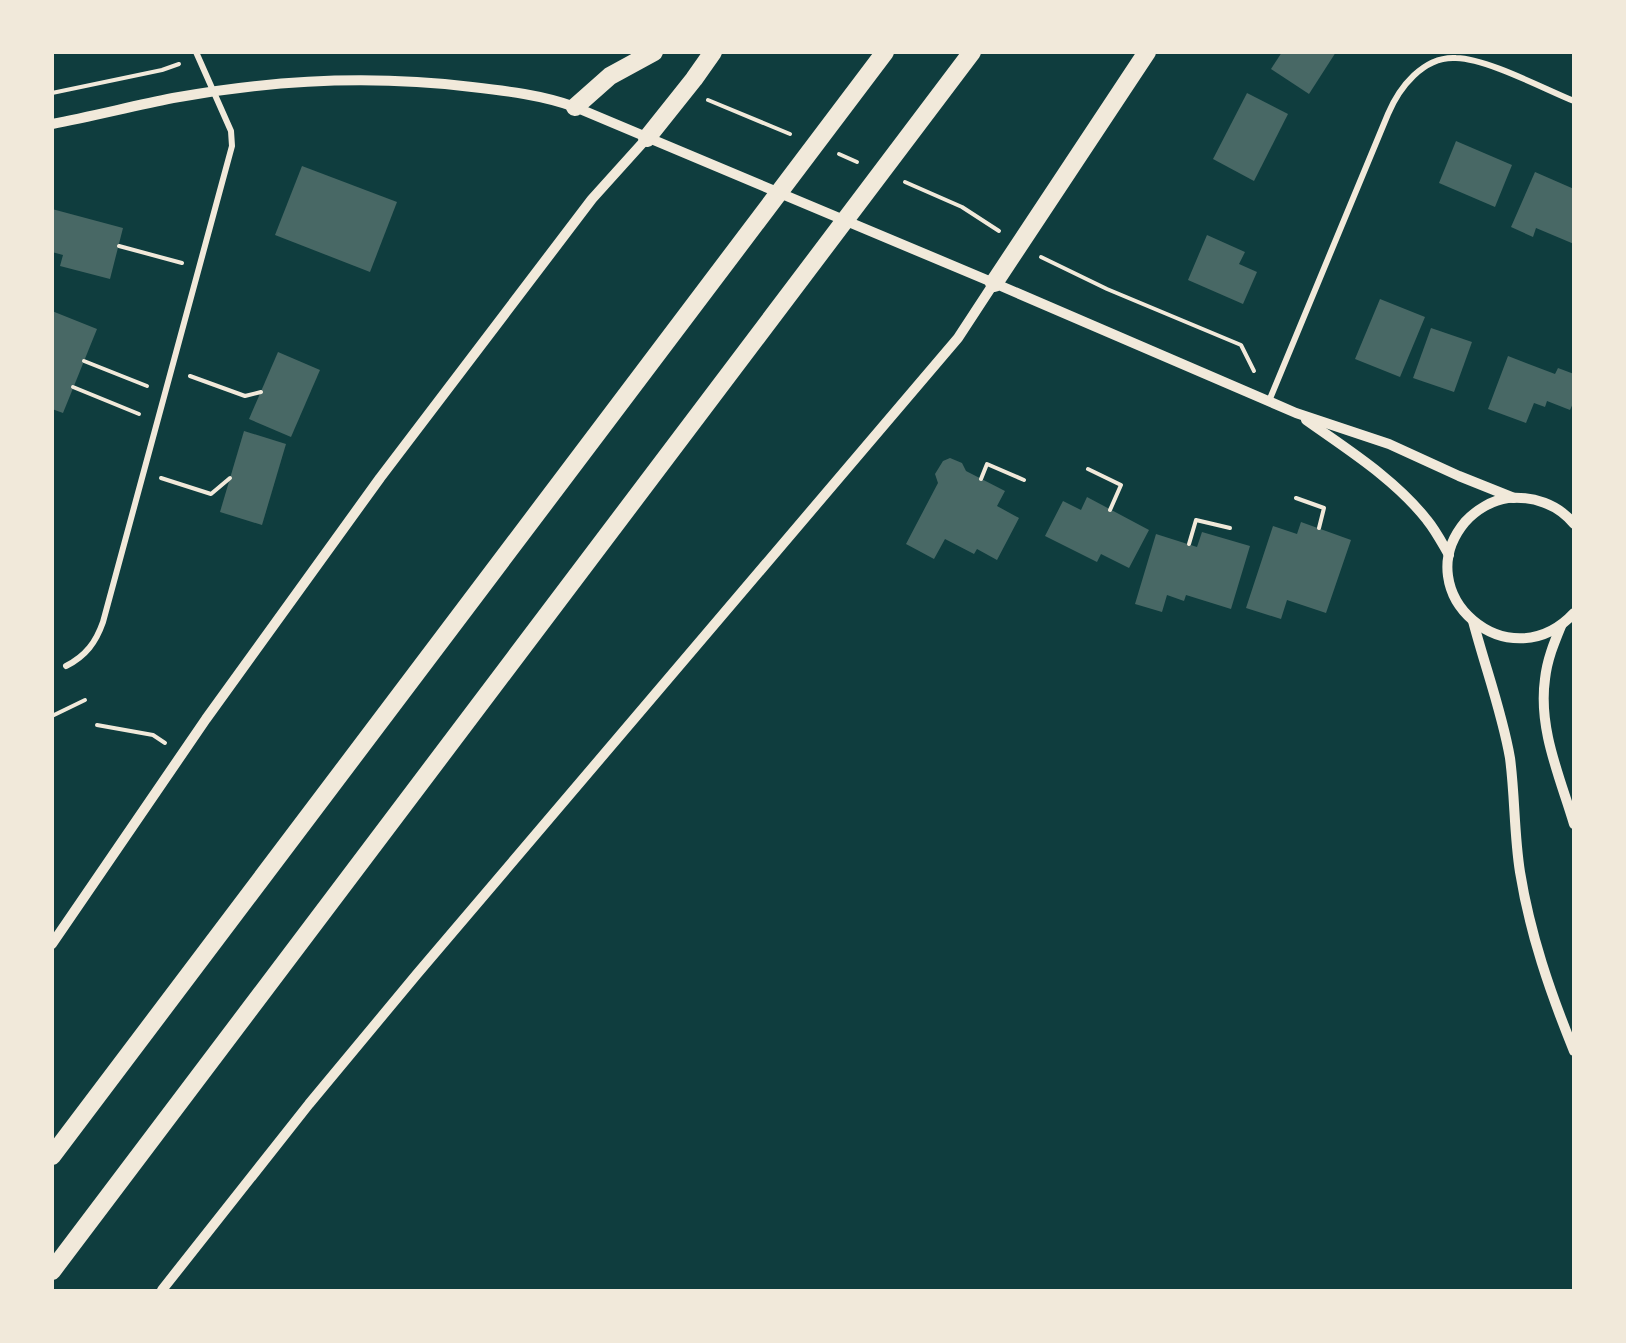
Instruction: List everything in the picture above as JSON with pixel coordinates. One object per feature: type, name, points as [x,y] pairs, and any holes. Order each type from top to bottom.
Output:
[{"type":"highway","points":[[575,107],[610,76],[654,52]]},
{"type":"highway","points":[[646,138],[694,79],[712,52]]},
{"type":"highway","points":[[52,1156],[885,52]]},
{"type":"highway","points":[[52,1271],[972,52]]},
{"type":"highway","points":[[994,283],[1146,52]]},
{"type":"street","points":[[66,666],[85,654],[99,633],[145,473],[232,146],[231,131],[196,52]]},
{"type":"street","points":[[1269,401],[1394,99],[1404,85],[1433,63],[1453,57],[1487,65],[1574,101]]},
{"type":"street","points":[[52,124],[173,98],[301,82],[398,80],[544,97],[575,107],[994,283],[1296,413],[1389,444],[1514,498]]},
{"type":"street","points":[[52,944],[206,719],[380,478],[592,199],[646,138]]},
{"type":"street","points":[[162,1290],[309,1104],[417,974],[958,338],[994,283]]},
{"type":"street","points":[[1296,413],[1375,470],[1400,493],[1427,520],[1449,555]]},
{"type":"street","points":[[1574,524],[1563,513],[1535,499],[1514,498],[1494,502],[1476,512],[1461,527],[1452,545],[1448,566],[1450,586],[1459,606],[1473,621],[1491,633],[1511,639],[1542,635],[1574,622]]},
{"type":"street","points":[[1574,614],[1561,626],[1550,654],[1545,677],[1544,718],[1556,771],[1574,824]]},
{"type":"street","points":[[1473,621],[1508,750],[1520,873],[1532,932],[1553,999],[1574,1051]]},
{"type":"path","points":[[52,93],[162,70]]},
{"type":"path","points":[[707,100],[795,136]]},
{"type":"path","points":[[828,150],[861,164]]},
{"type":"path","points":[[894,177],[952,201],[975,213],[986,224]]},
{"type":"path","points":[[119,246],[199,267]]},
{"type":"path","points":[[1057,266],[1241,345]]},
{"type":"path","points":[[84,361],[166,394]]},
{"type":"path","points":[[172,369],[245,396],[261,392]]},
{"type":"path","points":[[73,387],[158,422]]},
{"type":"path","points":[[981,479],[987,464],[1023,480]]},
{"type":"path","points":[[1088,469],[1121,485],[1110,510]]},
{"type":"path","points":[[145,473],[211,494],[230,478]]},
{"type":"path","points":[[1296,498],[1324,508],[1319,528]]},
{"type":"path","points":[[1189,544],[1196,520],[1230,528]]},
{"type":"path","points":[[52,716],[84,700]]},
{"type":"path","points":[[97,725],[153,735],[166,743]]},
{"type":"building","points":[[1282,52],[1336,52],[1309,94],[1271,69]]},
{"type":"building","points":[[1247,93],[1288,114],[1254,181],[1213,159]]},
{"type":"building","points":[[1456,141],[1512,165],[1495,207],[1439,183]]},
{"type":"building","points":[[302,166],[397,202],[370,272],[275,235]]},
{"type":"building","points":[[1535,172],[1574,189],[1574,244],[1536,228],[1533,237],[1511,227]]},
{"type":"building","points":[[52,209],[123,228],[110,279],[60,266],[63,255],[52,252]]},
{"type":"building","points":[[1207,235],[1245,252],[1239,264],[1257,272],[1243,304],[1188,280]]},
{"type":"building","points":[[1380,299],[1425,317],[1400,377],[1355,359]]},
{"type":"building","points":[[52,311],[97,329],[63,413],[52,409]]},
{"type":"building","points":[[1431,328],[1472,342],[1454,392],[1413,378]]},
{"type":"building","points":[[278,352],[320,370],[291,437],[249,419]]},
{"type":"building","points":[[1508,356],[1555,374],[1558,368],[1574,374],[1574,401],[1570,410],[1547,401],[1545,407],[1534,403],[1526,423],[1488,409]]},
{"type":"building","points":[[244,431],[286,444],[262,525],[220,512]]},
{"type":"building","points":[[950,458],[962,463],[966,471],[1005,491],[997,506],[1019,518],[997,560],[977,549],[974,554],[945,539],[934,559],[906,544],[938,483],[935,474],[943,461]]},
{"type":"building","points":[[1087,497],[1149,530],[1129,568],[1101,554],[1097,562],[1045,536],[1063,501],[1081,510]]},
{"type":"building","points":[[1301,522],[1351,540],[1326,613],[1287,600],[1281,619],[1246,608],[1273,526],[1297,534]]},
{"type":"building","points":[[1202,532],[1250,546],[1231,609],[1186,595],[1184,601],[1167,595],[1162,612],[1135,604],[1156,534],[1197,547]]}]
